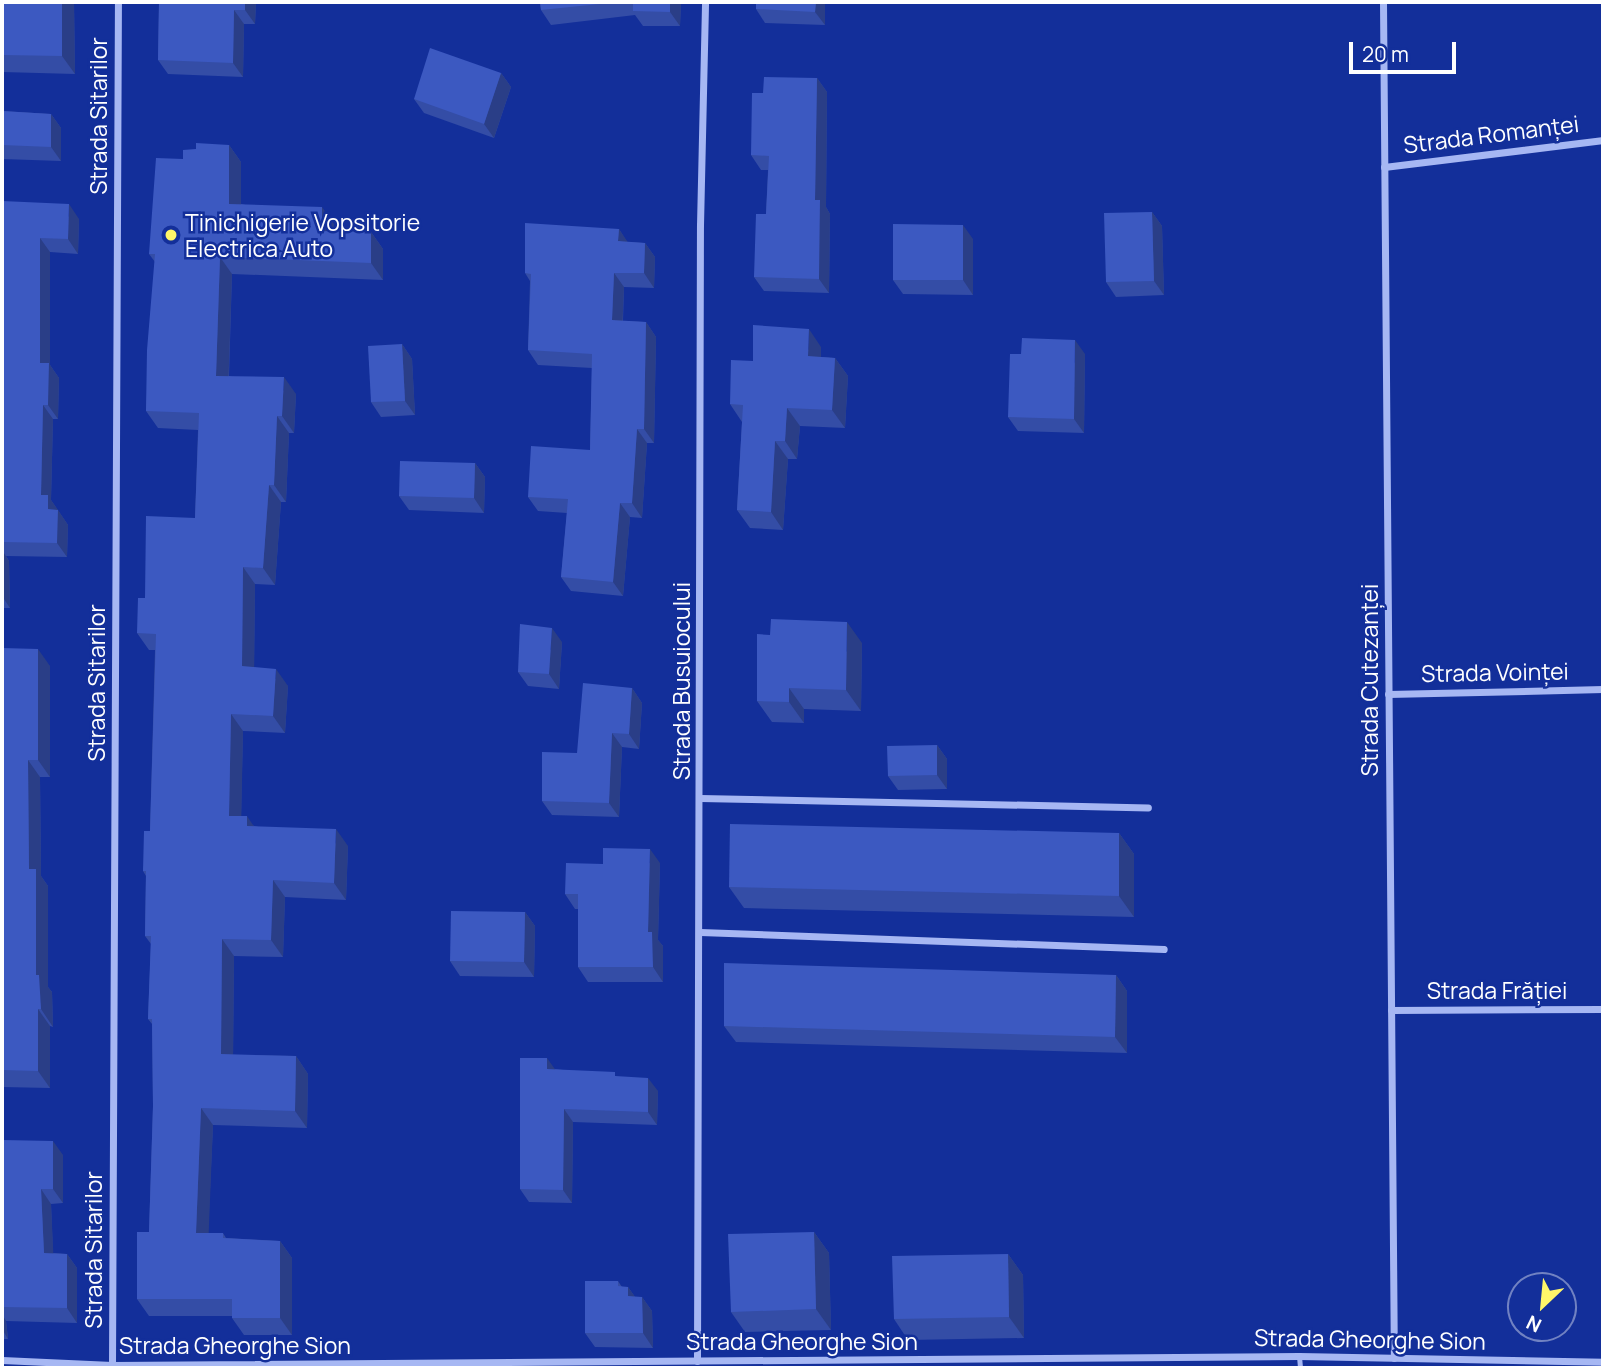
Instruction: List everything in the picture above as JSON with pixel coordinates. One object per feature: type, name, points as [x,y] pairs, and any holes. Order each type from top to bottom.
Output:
[{"type":"street","name":"Strada Sitarilor","points":[[112,1365],[118,2]]},
{"type":"street","name":"Strada Busuiocului","points":[[698,1361],[700,225],[705,2]]},
{"type":"street","name":"Strada Cutezanței","points":[[1383,2],[1394,1358]]},
{"type":"street","name":"Strada Romanței","points":[[1384,167],[1603,140]]},
{"type":"street","name":"Strada Voinței","points":[[1388,694],[1603,689]]},
{"type":"street","points":[[700,798],[1149,807]]},
{"type":"street","points":[[700,932],[1164,949]]},
{"type":"street","name":"Strada Frăției","points":[[1391,1010],[1603,1009]]},
{"type":"street","name":"Strada Gheorghe Sion","points":[[2,1360],[112,1365],[1299,1356],[1603,1362]]},
{"type":"lane","points":[[1299,1356],[1300,1368]]},
{"type":"building","points":[[2,2],[62,2],[62,56],[2,55]]},
{"type":"building","points":[[159,2],[245,2],[245,10],[234,10],[233,63],[158,60]]},
{"type":"building","points":[[540,2],[619,2],[541,10]]},
{"type":"building","points":[[633,2],[670,2],[670,12],[633,11]]},
{"type":"building","points":[[756,2],[816,2],[815,12],[756,9]]},
{"type":"building","points":[[430,48],[501,73],[484,124],[414,99]]},
{"type":"building","points":[[764,77],[817,78],[815,200],[820,200],[819,279],[754,277],[756,214],[766,214],[769,156],[751,155],[752,93],[763,93]]},
{"type":"building","points":[[2,111],[51,114],[51,147],[2,145]]},
{"type":"building","points":[[196,143],[229,145],[229,204],[322,207],[322,231],[371,232],[371,263],[220,257],[216,376],[284,377],[282,416],[277,416],[274,485],[269,485],[263,568],[243,567],[242,666],[276,669],[273,716],[231,714],[229,816],[247,816],[247,826],[336,829],[334,883],[273,880],[271,940],[222,939],[221,1054],[296,1056],[295,1111],[201,1108],[196,1233],[223,1233],[223,1238],[280,1241],[280,1318],[232,1318],[232,1299],[137,1299],[137,1232],[149,1232],[153,1106],[152,1019],[148,1019],[151,936],[145,936],[146,871],[143,871],[144,831],[150,831],[156,634],[137,633],[138,598],[145,598],[146,516],[195,518],[199,413],[146,411],[147,350],[155,254],[149,254],[156,158],[183,159],[183,150],[196,149]]},
{"type":"building","points":[[2,201],[69,204],[68,239],[40,238],[40,363],[49,363],[48,405],[43,405],[41,495],[48,495],[48,509],[58,510],[57,543],[2,542]]},
{"type":"building","points":[[1152,212],[1154,281],[1106,282],[1104,213]]},
{"type":"building","points":[[525,223],[619,229],[618,241],[645,243],[644,273],[614,273],[612,320],[646,322],[644,429],[637,429],[632,503],[620,503],[613,582],[561,577],[568,499],[528,497],[531,446],[590,450],[592,354],[528,350],[531,274],[525,273]]},
{"type":"building","points":[[893,224],[963,225],[963,280],[893,280]]},
{"type":"building","points":[[753,325],[809,329],[808,356],[835,358],[832,410],[787,408],[785,441],[775,441],[771,512],[737,510],[743,405],[730,404],[731,360],[753,361]]},
{"type":"building","points":[[1022,338],[1075,340],[1074,419],[1008,417],[1010,354],[1021,354]]},
{"type":"building","points":[[402,344],[405,401],[371,402],[368,346]]},
{"type":"building","points":[[400,461],[475,463],[474,498],[399,496]]},
{"type":"building","points":[[771,619],[847,622],[846,690],[789,688],[789,702],[757,701],[757,634],[770,635]]},
{"type":"building","points":[[520,624],[552,628],[549,674],[518,672]]},
{"type":"building","points":[[2,648],[38,649],[38,760],[28,760],[29,869],[36,869],[36,975],[39,975],[41,1009],[38,1009],[38,1071],[2,1070]]},
{"type":"building","points":[[583,683],[632,688],[629,734],[612,733],[609,803],[542,801],[542,752],[577,753]]},
{"type":"building","points":[[937,745],[937,775],[888,776],[887,746]]},
{"type":"building","points":[[730,824],[1119,833],[1119,896],[729,887]]},
{"type":"building","points":[[603,848],[650,849],[648,932],[652,932],[653,967],[578,967],[578,894],[565,894],[566,863],[603,864]]},
{"type":"building","points":[[451,911],[525,912],[524,962],[450,961]]},
{"type":"building","points":[[724,963],[1116,975],[1115,1037],[724,1026]]},
{"type":"building","points":[[520,1058],[547,1058],[547,1069],[615,1072],[615,1076],[648,1078],[648,1112],[564,1109],[563,1190],[520,1189]]},
{"type":"building","points":[[2,1140],[53,1141],[53,1189],[41,1189],[44,1253],[67,1254],[67,1308],[2,1307]]},
{"type":"building","points":[[814,1232],[816,1309],[731,1312],[728,1234]]},
{"type":"building","points":[[1008,1254],[1009,1317],[894,1319],[892,1256]]},
{"type":"building","points":[[585,1281],[618,1281],[618,1286],[628,1287],[628,1296],[642,1297],[643,1333],[585,1333]]},
{"type":"place","name":"Tinichigerie Vopsitorie Electrica Auto","points":[[171,235]]}]
